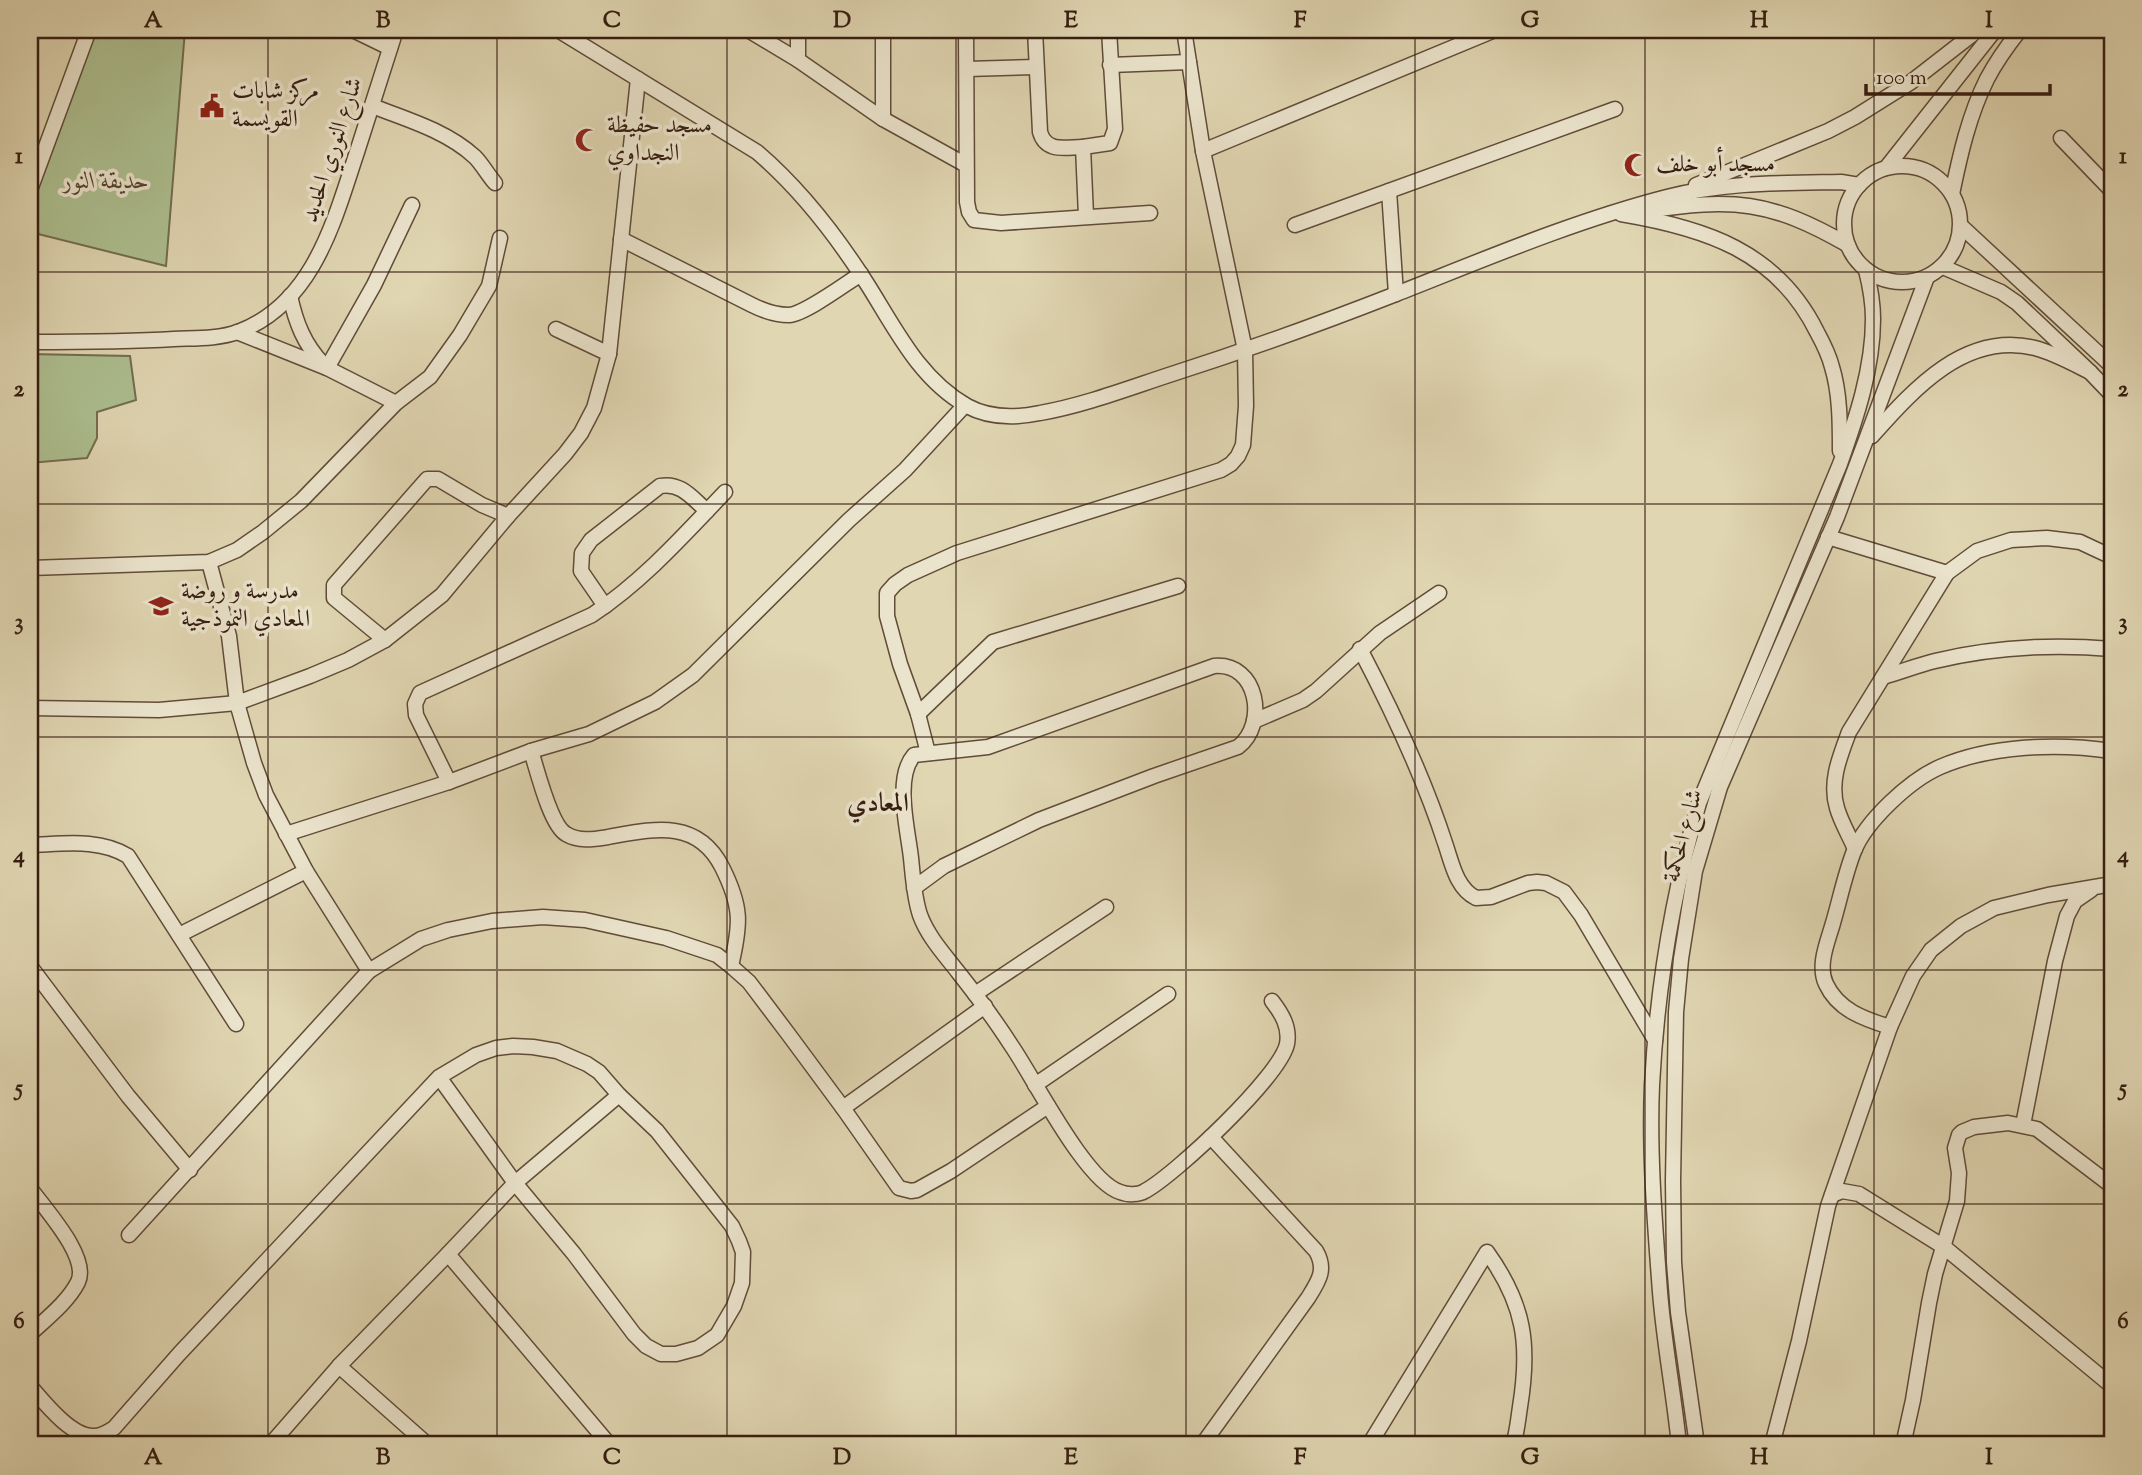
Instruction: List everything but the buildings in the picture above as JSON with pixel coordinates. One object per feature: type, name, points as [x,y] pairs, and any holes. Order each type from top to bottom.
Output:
[{"type":"street","points":[[30,190],[89,30]]},
{"type":"street","points":[[353,30],[390,48]]},
{"type":"street","name":"شارع النوري الحديد","points":[[30,342],[122,342],[214,337],[237,332],[266,316],[290,296],[309,272],[330,234],[396,30]]},
{"type":"street","points":[[558,30],[757,152],[815,209],[861,274],[919,367],[965,405],[978,411],[1018,416],[1090,401],[1245,350],[1528,241],[1665,197],[1828,131],[1855,117],[1911,82],[1978,30]]},
{"type":"street","points":[[748,30],[798,60],[883,119],[966,165]]},
{"type":"street","points":[[798,30],[798,60]]},
{"type":"street","points":[[883,30],[883,119]]},
{"type":"street","points":[[966,30],[967,202],[974,220],[1001,223],[1150,213]]},
{"type":"street","points":[[1035,30],[1042,138],[1046,144],[1055,147],[1107,144],[1114,135],[1109,30]]},
{"type":"street","points":[[928,753],[887,616],[886,599],[891,588],[908,575],[957,553],[1221,470],[1238,456],[1244,437],[1245,350],[1203,151],[1184,30]]},
{"type":"street","points":[[1203,151],[1495,30]]},
{"type":"street","points":[[1886,168],[1995,30]]},
{"type":"street","points":[[1952,194],[1959,162],[1987,78],[2020,30]]},
{"type":"street","points":[[1110,65],[1189,62]]},
{"type":"street","points":[[967,69],[1036,67]]},
{"type":"street","points":[[30,708],[159,710],[237,703],[348,660],[385,640],[442,595],[508,516],[565,454],[582,433],[594,408],[609,354],[638,79]]},
{"type":"street","points":[[372,106],[415,123],[460,146],[475,158],[495,183]]},
{"type":"street","points":[[1295,225],[1615,109]]},
{"type":"street","points":[[2061,138],[2112,191]]},
{"type":"street","points":[[1083,147],[1086,216]]},
{"type":"street","points":[[1908,166],[1938,178],[1952,194],[1960,215],[1961,226],[1956,246],[1943,267],[1917,281],[1885,280],[1866,270],[1847,245],[1844,213],[1852,193],[1867,178],[1886,168],[1908,166]]},
{"type":"street","points":[[1665,197],[1742,185],[1841,182],[1859,185]]},
{"type":"street","points":[[1389,191],[1395,294]]},
{"type":"street","points":[[1599,217],[1683,205],[1738,203],[1786,214],[1847,245]]},
{"type":"street","points":[[327,368],[374,285],[412,205]]},
{"type":"street","points":[[1621,214],[1679,226],[1733,246],[1767,267],[1801,303],[1832,366],[1839,411],[1840,464]]},
{"type":"street","points":[[1961,226],[2112,366]]},
{"type":"street","points":[[30,568],[209,562],[237,550],[263,532],[301,501],[396,403],[430,377],[460,335],[489,286],[500,238]]},
{"type":"street","points":[[621,239],[752,305],[779,314],[793,315],[861,274]]},
{"type":"street","points":[[1943,267],[2001,292],[2017,303],[2112,395]]},
{"type":"street","name":"شارع الحكمة","points":[[1679,1445],[1660,1294],[1652,1112],[1655,1040],[1667,938],[1683,860],[1699,803],[1840,464],[1864,387],[1871,347],[1872,308],[1866,270]]},
{"type":"street","name":"شارع الحكمة","points":[[1697,1445],[1678,1312],[1674,1262],[1673,1082],[1681,959],[1695,871],[1720,786],[1828,537],[1927,277]]},
{"type":"street","points":[[290,296],[300,332],[327,368]]},
{"type":"street","points":[[556,329],[609,354]]},
{"type":"street","points":[[237,332],[327,368],[396,403]]},
{"type":"street","points":[[1866,442],[1899,406],[1934,374],[1967,354],[1986,348],[2004,345],[2035,348],[2090,372]]},
{"type":"street","points":[[286,834],[589,734],[655,702],[693,675],[849,520],[905,470],[965,405]]},
{"type":"street","points":[[385,640],[334,598],[334,585],[426,479],[438,479],[482,505],[508,516]]},
{"type":"street","points":[[605,606],[581,571],[582,553],[591,540],[660,486],[671,484],[680,487],[707,511]]},
{"type":"street","points":[[449,782],[416,715],[415,704],[420,692],[592,615],[621,596],[655,566],[725,492]]},
{"type":"street","points":[[1828,537],[1947,573]]},
{"type":"street","points":[[1855,849],[1836,807],[1838,760],[1849,732],[1947,573],[1977,551],[2011,540],[2047,538],[2080,542],[2111,556]]},
{"type":"street","points":[[209,562],[229,636],[237,703],[265,795],[306,871],[369,971]]},
{"type":"street","points":[[918,715],[993,642],[1178,586]]},
{"type":"street","points":[[1254,721],[1303,700],[1380,633],[1439,593]]},
{"type":"street","points":[[1884,677],[1934,661],[1980,652],[2074,646],[2112,649]]},
{"type":"street","points":[[1360,649],[1396,720],[1431,800],[1461,887],[1476,898],[1492,897],[1537,882],[1546,883],[1564,892],[1581,915],[1655,1040]]},
{"type":"street","points":[[914,888],[944,866],[1039,820],[1238,747],[1252,731],[1254,700],[1248,681],[1242,674],[1225,665],[1214,666],[988,747],[919,753],[912,757],[905,781],[905,808],[914,888],[926,929],[1013,1047],[1071,1143],[1103,1182],[1125,1194],[1144,1193],[1212,1137],[1276,1068],[1287,1043],[1285,1020],[1272,1001]]},
{"type":"street","points":[[1889,1027],[1866,1019],[1840,1005],[1825,983],[1822,961],[1855,849],[1880,812],[1910,785],[1940,768],[1973,757],[2051,745],[2112,751]]},
{"type":"street","points":[[531,751],[549,808],[560,830],[567,835],[579,839],[596,839],[665,829],[690,835],[715,852],[738,905],[739,931],[732,966]]},
{"type":"street","points":[[30,845],[93,844],[118,849],[128,856],[236,1024]]},
{"type":"street","points":[[179,935],[306,871]]},
{"type":"street","points":[[1775,1445],[1824,1221],[1889,1027],[1913,976],[1931,950],[1961,926],[1994,908],[2112,884]]},
{"type":"street","points":[[2023,1125],[2055,961],[2067,916],[2076,901],[2090,890],[2112,884]]},
{"type":"street","points":[[975,994],[1106,907]]},
{"type":"street","points":[[129,1235],[369,971],[421,939],[448,930],[492,922],[543,917],[585,920],[666,938],[717,955],[749,982],[899,1188],[911,1191],[951,1171],[1048,1106]]},
{"type":"street","points":[[30,966],[128,1096],[190,1170]]},
{"type":"street","points":[[1035,1085],[1168,994]]},
{"type":"street","points":[[843,1108],[985,1006]]},
{"type":"street","points":[[30,1386],[80,1434],[103,1435],[114,1428],[188,1344],[439,1077],[476,1055],[496,1048],[533,1047],[557,1051],[599,1072],[657,1131],[732,1226],[743,1252],[743,1283],[734,1306],[716,1335],[698,1348],[676,1354],[661,1354],[646,1346],[515,1183],[439,1077]]},
{"type":"street","points":[[270,1445],[339,1366],[515,1183],[620,1095]]},
{"type":"street","points":[[1903,1445],[1929,1303],[1958,1201],[1959,1173],[1955,1149],[1959,1135],[1974,1127],[2008,1123],[2037,1129],[2112,1186]]},
{"type":"street","points":[[1202,1445],[1308,1298],[1321,1278],[1322,1268],[1316,1251],[1212,1137]]},
{"type":"street","points":[[30,1188],[73,1247],[80,1269],[80,1280],[70,1294],[30,1334]]},
{"type":"street","points":[[1832,1195],[1842,1191],[1859,1194],[1944,1247],[2112,1386]]},
{"type":"street","points":[[1369,1445],[1487,1252],[1510,1289],[1524,1339],[1525,1378],[1513,1445]]},
{"type":"street","points":[[448,1254],[608,1443]]},
{"type":"street","points":[[339,1366],[428,1445]]},
{"type":"green space","name":"حديقة النور","points":[[94,30],[185,30],[166,266],[30,232],[30,193]]},
{"type":"green space","points":[[30,354],[130,356],[136,400],[97,412],[97,438],[87,458],[30,463]]},
{"type":"place","name":"مركز شابات القويسمة","points":[[212,106]]},
{"type":"place","name":"مسجد حفيظة النجداوي","points":[[587,140]]},
{"type":"place","name":"مسجد أبو خلف","points":[[1636,165]]},
{"type":"place","name":"مدرسة و روضة المعادي النموذجية","points":[[161,606]]},
{"type":"district","name":"المعادي","points":[[878,804]]}]
